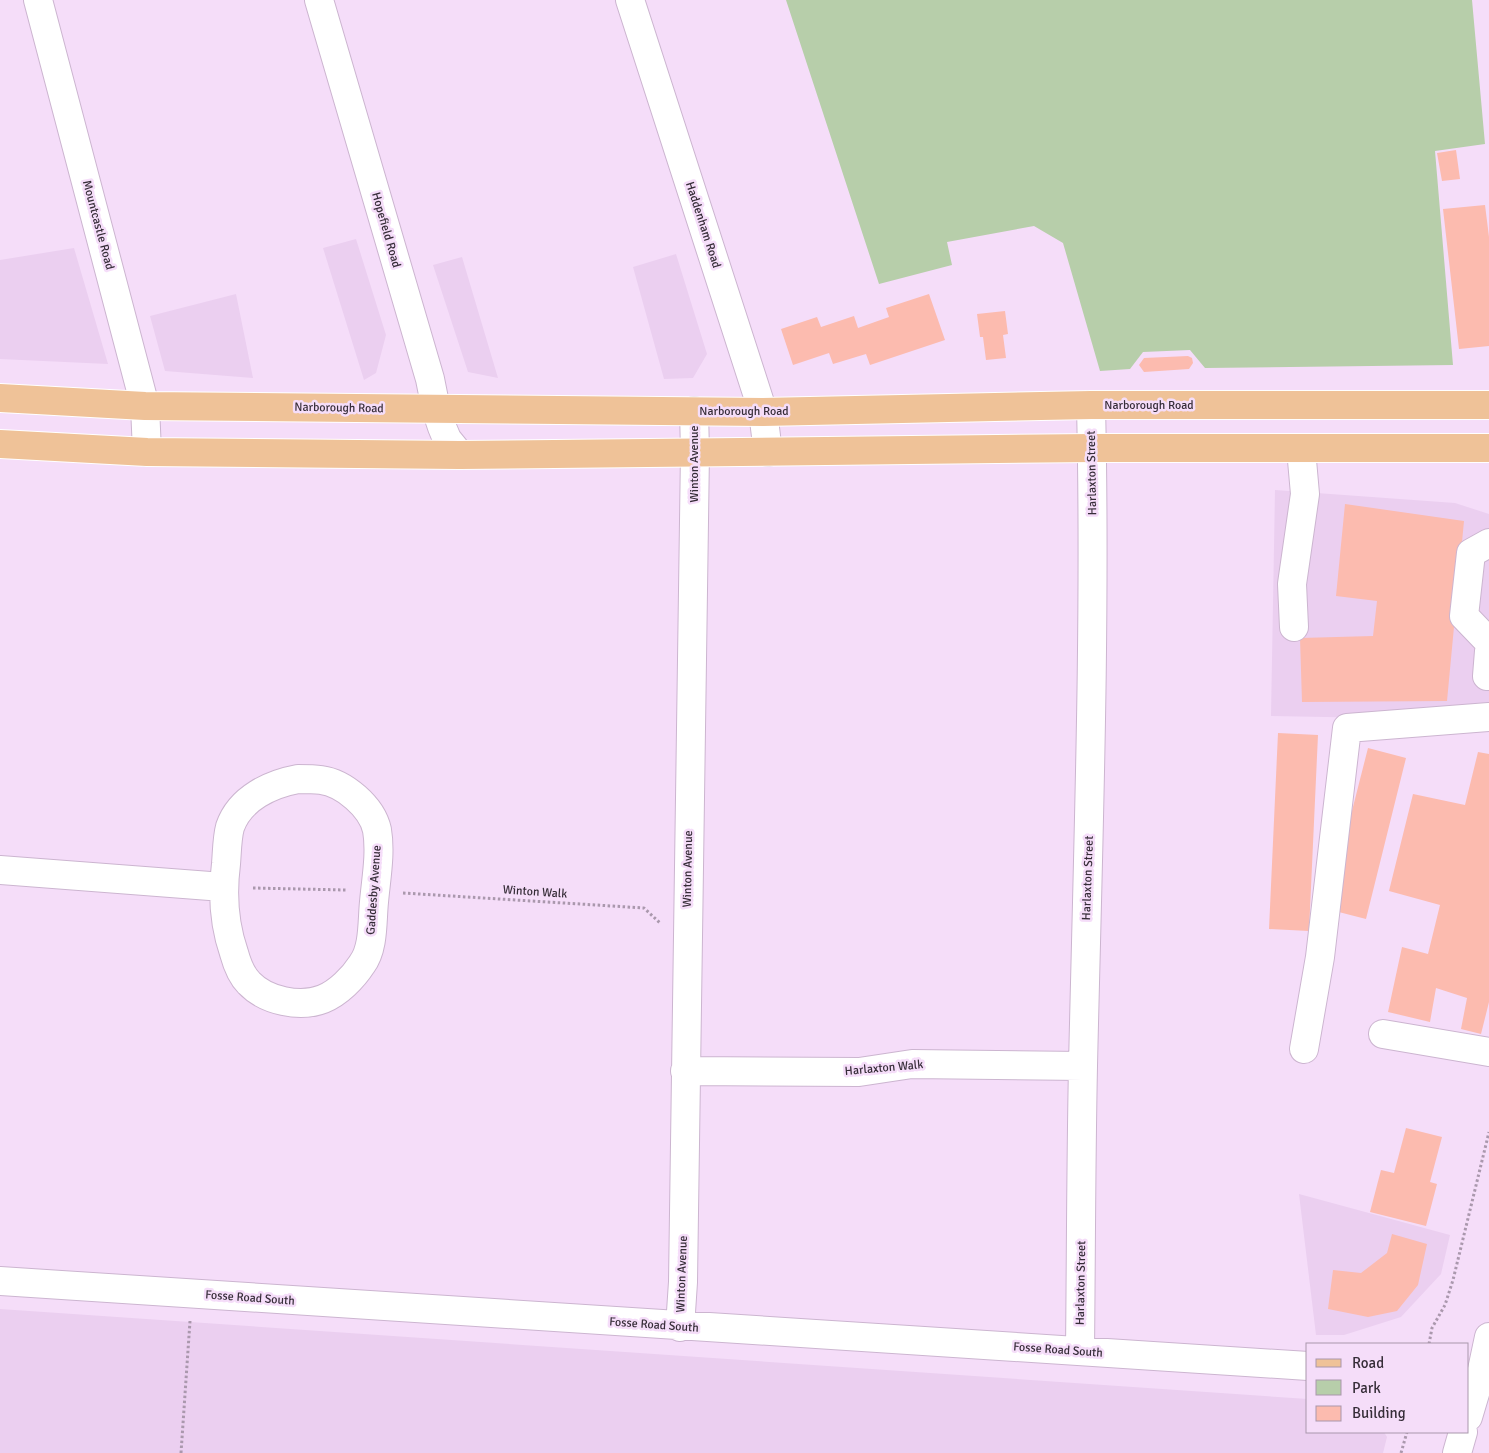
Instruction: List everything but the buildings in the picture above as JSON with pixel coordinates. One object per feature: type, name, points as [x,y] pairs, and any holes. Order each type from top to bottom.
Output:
[{"type":"main road","name":"Narborough Road","points":[[0,398],[145,406],[763,412],[1090,405],[1489,405]]},
{"type":"main road","points":[[0,444],[147,452],[460,455],[1092,448],[1489,448]]},
{"type":"street","name":"Mountcastle Road","points":[[38,0],[145,406],[147,452]]},
{"type":"street","name":"Hopefield Road","points":[[319,0],[430,379],[436,409],[447,439],[460,455]]},
{"type":"street","name":"Haddenham Road","points":[[630,0],[763,412],[768,452]]},
{"type":"street","name":"Harlaxton Street","points":[[1080,1351],[1083,1066],[1090,807],[1092,448],[1090,405]]},
{"type":"street","name":"Winton Avenue","points":[[680,1327],[683,1282],[695,452],[694,411]]},
{"type":"street","points":[[1294,627],[1292,584],[1305,494],[1301,449]]},
{"type":"street","points":[[1489,543],[1471,552],[1464,616],[1489,642]]},
{"type":"street","points":[[1489,651],[1487,676],[1489,676]]},
{"type":"street","points":[[1304,1049],[1320,957],[1347,728],[1489,717]]},
{"type":"street","name":"Gaddesby Avenue","points":[[298,779],[320,780],[334,784],[348,792],[370,813],[377,829],[378,846],[370,942],[363,963],[352,977],[323,999],[298,1002],[281,1001],[266,996],[249,984],[238,967],[231,945],[225,922],[223,887],[230,827],[248,801],[262,791],[280,782],[298,779]]},
{"type":"street","points":[[0,870],[223,887]]},
{"type":"street","points":[[1383,1034],[1489,1052]]},
{"type":"street","name":"Harlaxton Walk","points":[[685,1071],[859,1072],[912,1064],[1083,1066]]},
{"type":"street","name":"Fosse Road South","points":[[0,1281],[680,1327],[1306,1366]]},
{"type":"street","points":[[1469,1413],[1489,1336]]},
{"type":"street","points":[[1457,1453],[1464,1433]]},
{"type":"path","name":"Winton Walk","points":[[223,887],[375,891],[644,908],[661,925],[687,925]]},
{"type":"path","points":[[1428,1343],[1432,1328],[1445,1305],[1453,1280],[1489,1132]]},
{"type":"path","points":[[181,1453],[192,1294]]},
{"type":"path","points":[[1401,1453],[1408,1433]]},
{"type":"shaded area","points":[[356,239],[386,335],[376,373],[364,380],[323,248]]},
{"type":"shaded area","points":[[74,248],[108,364],[0,359],[0,260]]},
{"type":"shaded area","points":[[676,254],[707,354],[693,378],[664,379],[633,267]]},
{"type":"shaded area","points":[[462,257],[498,378],[468,372],[433,265]]},
{"type":"shaded area","points":[[236,294],[253,378],[165,371],[150,316]]},
{"type":"shaded area","points":[[1275,490],[1455,503],[1489,514],[1489,720],[1271,716]]},
{"type":"shaded area","points":[[1299,1194],[1450,1235],[1441,1274],[1401,1317],[1344,1335],[1316,1335]]},
{"type":"shaded area","points":[[0,1309],[1306,1399],[1306,1433],[1385,1433],[1387,1437],[1383,1453],[0,1453]]},
{"type":"green space","points":[[786,0],[1472,0],[1485,144],[1435,151],[1453,365],[1205,368],[1190,350],[1143,352],[1130,369],[1100,371],[1063,243],[1034,226],[947,242],[952,265],[879,284]]}]
